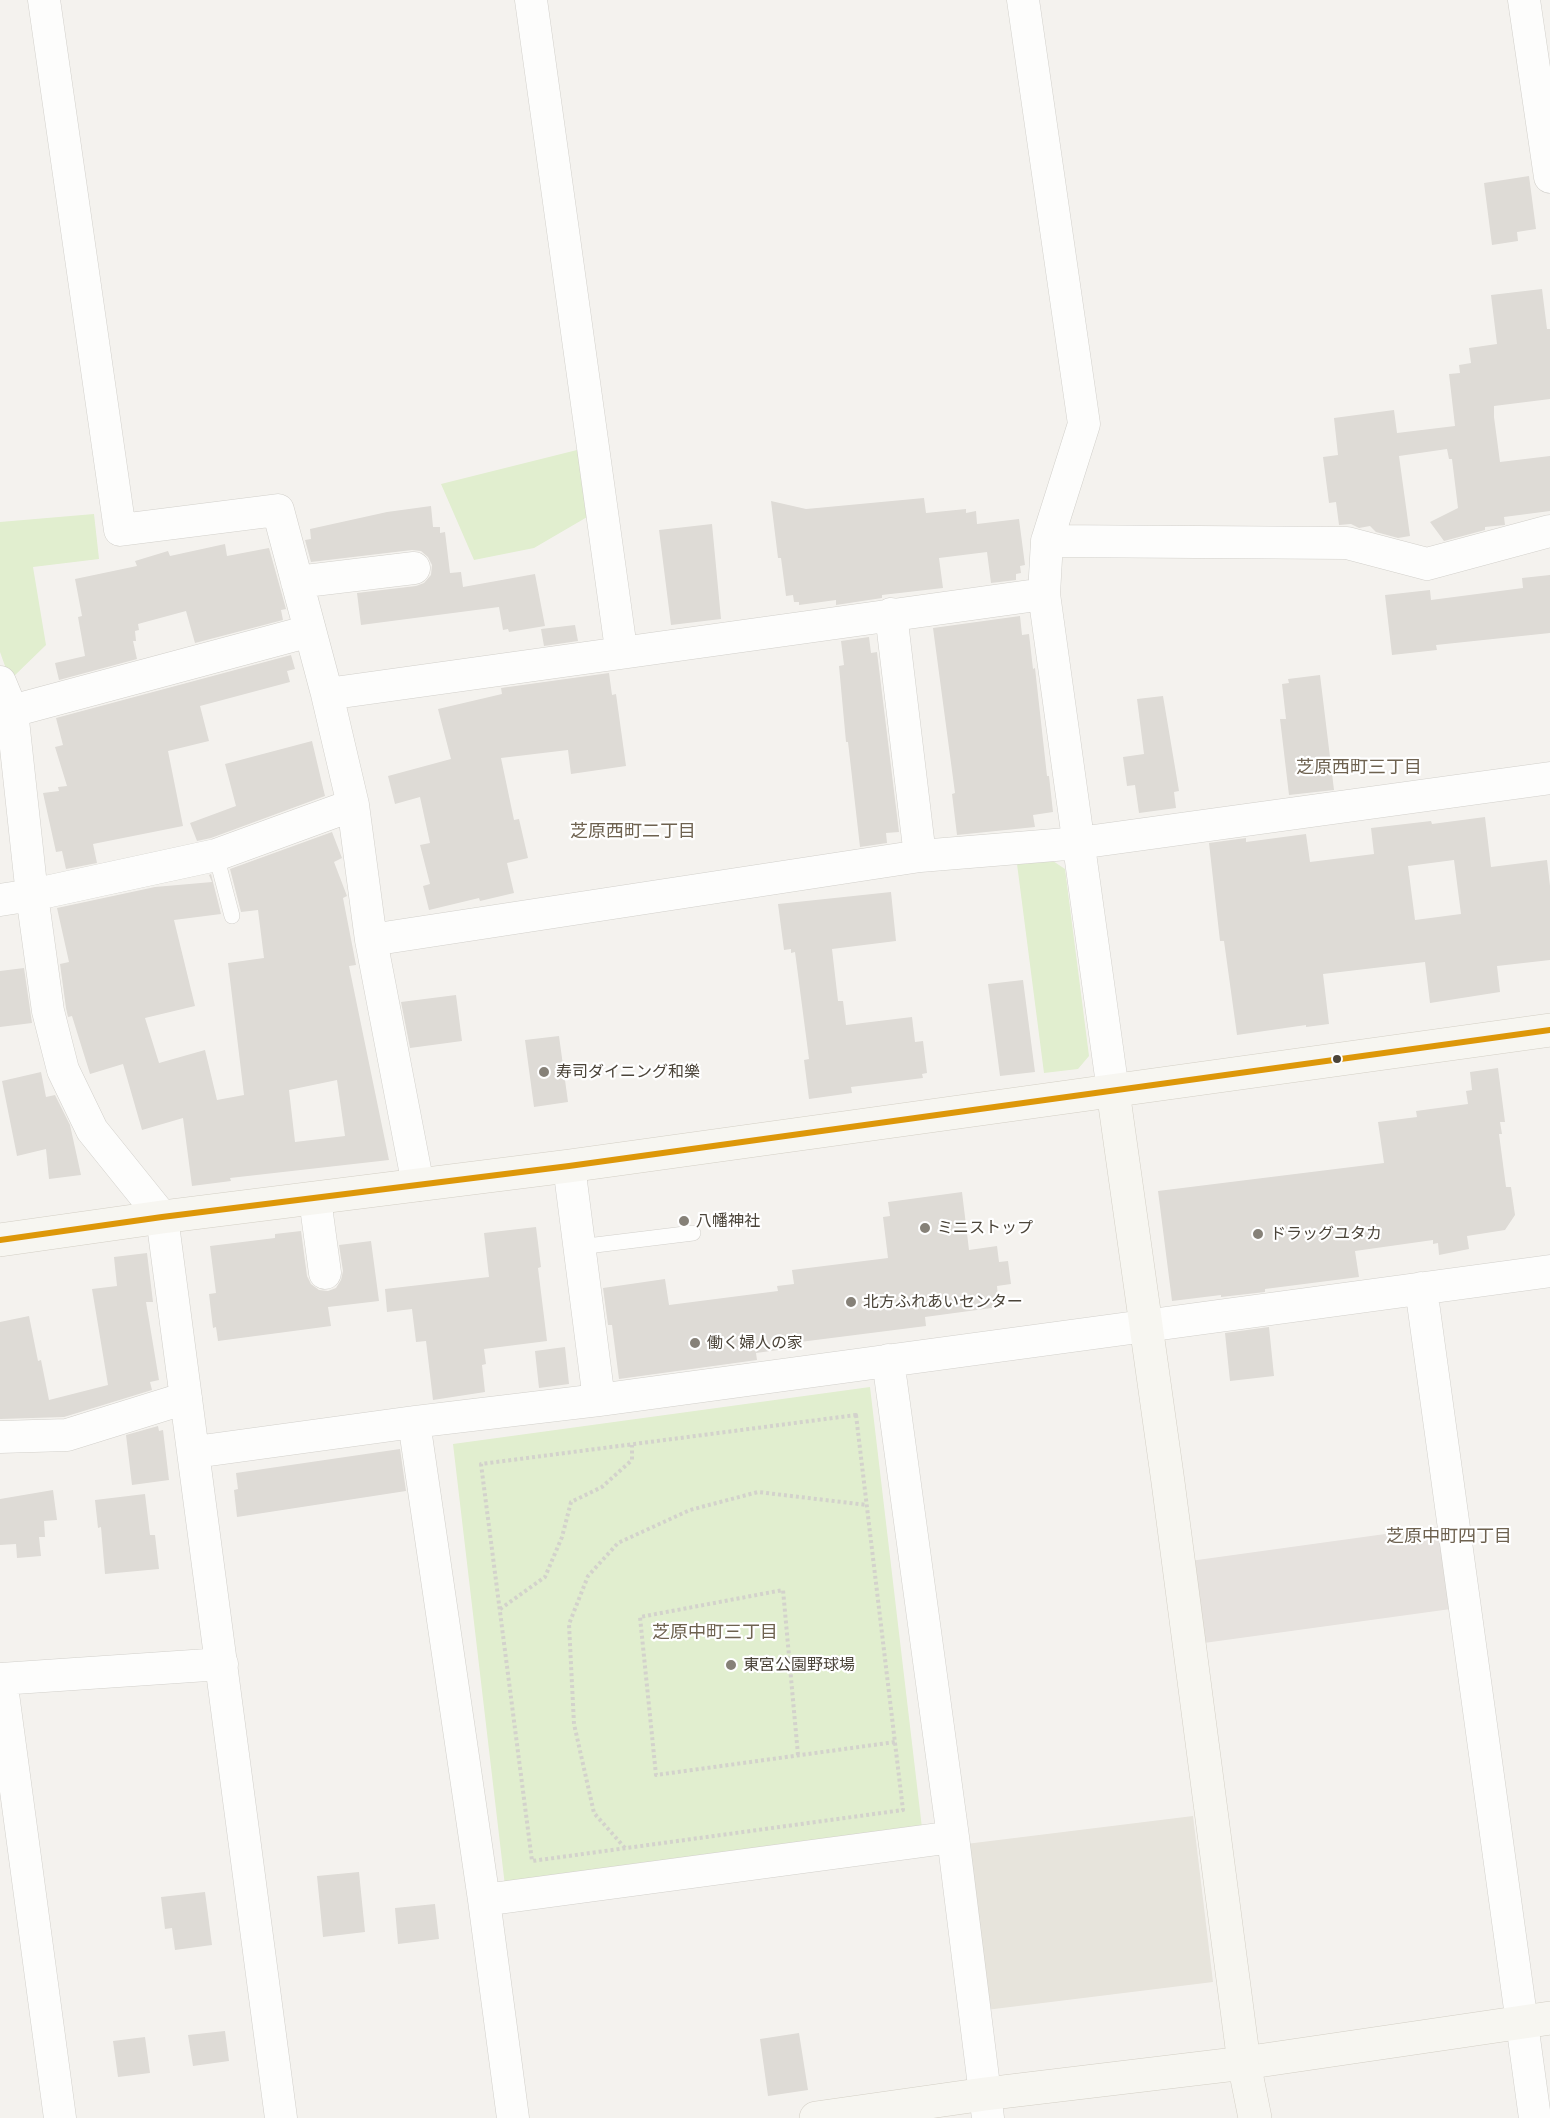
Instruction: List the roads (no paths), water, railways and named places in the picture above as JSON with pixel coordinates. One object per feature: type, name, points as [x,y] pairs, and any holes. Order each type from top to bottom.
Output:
[{"type":"street","points":[[44,0],[120,530],[278,510],[327,693],[353,805],[371,940],[418,1185]]},
{"type":"street","points":[[531,0],[620,642]]},
{"type":"street","points":[[1023,0],[1084,424],[1047,541],[1044,594],[1169,1494],[1244,2063],[1255,2118]]},
{"type":"street","points":[[1524,0],[1550,177]]},
{"type":"street","points":[[1047,541],[1347,543],[1427,564],[1550,531]]},
{"type":"street","points":[[297,582],[414,568]]},
{"type":"street","points":[[327,693],[1044,594]]},
{"type":"street","points":[[891,614],[920,856]]},
{"type":"street","points":[[12,711],[310,631]]},
{"type":"street","points":[[0,682],[12,711],[32,896],[48,1011],[63,1070],[92,1130],[162,1217],[195,1452],[281,2118]]},
{"type":"street","points":[[371,940],[920,856],[1079,843],[1550,778]]},
{"type":"street","points":[[0,900],[32,896],[216,855],[353,805]]},
{"type":"street","points":[[0,1240],[162,1217],[569,1166],[1550,1030]]},
{"type":"street","points":[[569,1166],[599,1400]]},
{"type":"street","points":[[315,1199],[325,1273]]},
{"type":"street","points":[[195,1452],[599,1400],[1550,1271]]},
{"type":"street","points":[[1421,1288],[1537,2020],[1535,2118]]},
{"type":"street","points":[[888,1360],[987,2106]]},
{"type":"street","points":[[0,1437],[67,1436],[186,1398]]},
{"type":"street","points":[[414,1422],[484,1900],[513,2118]]},
{"type":"street","points":[[60,2118],[0,1679],[222,1664]]},
{"type":"street","points":[[484,1900],[953,1838]]},
{"type":"street","points":[[816,2118],[987,2106],[1244,2063],[1537,2020]]},
{"type":"lane","points":[[216,855],[232,916]]},
{"type":"lane","points":[[579,1247],[693,1233]]},
{"type":"place","name":"寿司ダイニング和樂","points":[[544,1072]]},
{"type":"place","name":"八幡神社","points":[[684,1221]]},
{"type":"place","name":"ミニストップ","points":[[925,1228]]},
{"type":"place","name":"ドラッグユタカ","points":[[1258,1234]]},
{"type":"place","name":"北方ふれあいセンター","points":[[851,1302]]},
{"type":"place","name":"働く婦人の家","points":[[695,1343]]},
{"type":"place","name":"東宮公園野球場","points":[[731,1665]]},
{"type":"district","name":"芝原西町三丁目","points":[[1359,768]]},
{"type":"district","name":"芝原西町二丁目","points":[[633,832]]},
{"type":"district","name":"芝原中町四丁目","points":[[1449,1537]]},
{"type":"district","name":"芝原中町三丁目","points":[[715,1633]]}]
